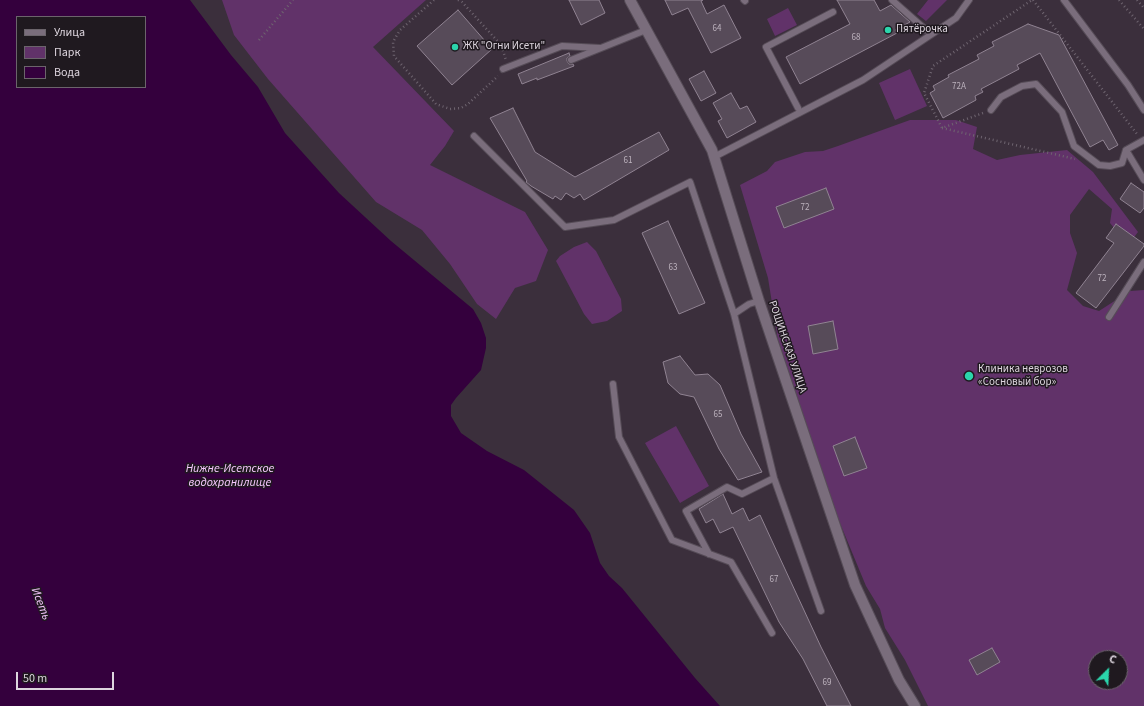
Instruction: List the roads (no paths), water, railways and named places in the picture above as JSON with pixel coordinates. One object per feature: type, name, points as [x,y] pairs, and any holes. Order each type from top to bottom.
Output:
[{"type":"street","name":"РОЩИНСКАЯ УЛИЦА","points":[[630,0],[714,157],[759,301],[855,585],[899,680],[915,706]]},
{"type":"lane","points":[[892,0],[926,30]]},
{"type":"lane","points":[[714,157],[863,80],[956,18],[969,0]]},
{"type":"lane","points":[[1064,0],[1124,78],[1144,110]]},
{"type":"lane","points":[[798,108],[766,47],[833,12]]},
{"type":"lane","points":[[571,60],[646,30]]},
{"type":"lane","points":[[503,69],[562,46],[600,48]]},
{"type":"lane","points":[[990,110],[1001,97],[1022,86],[1036,84],[1062,112],[1074,146],[1099,165],[1110,166],[1122,163],[1126,150],[1143,140]]},
{"type":"lane","points":[[474,136],[565,227],[614,220],[690,182],[734,314],[774,478],[821,611]]},
{"type":"lane","points":[[1126,150],[1144,180]]},
{"type":"lane","points":[[1108,316],[1144,262]]},
{"type":"lane","points":[[734,314],[749,304],[759,301]]},
{"type":"lane","points":[[612,384],[619,437],[672,540],[732,562],[772,633]]},
{"type":"lane","points":[[708,554],[686,511],[727,487],[742,494],[774,478]]},
{"type":"water","name":"Нижне-Исетское водохранилище","points":[[0,0],[190,0],[231,55],[258,87],[285,133],[339,193],[391,241],[473,309],[481,323],[486,338],[486,348],[481,370],[451,405],[451,416],[461,433],[487,451],[524,470],[574,510],[590,533],[600,563],[609,576],[622,588],[695,678],[720,706],[0,706]]},
{"type":"place","name":"Пятёрочка","points":[[888,30]]},
{"type":"place","name":"ЖК \"Огни Исети\"","points":[[455,47]]},
{"type":"place","name":"Клиника неврозов «Сосновый бор»","points":[[969,376]]},
{"type":"water label","name":"Исеть","points":[[40,604]]}]
